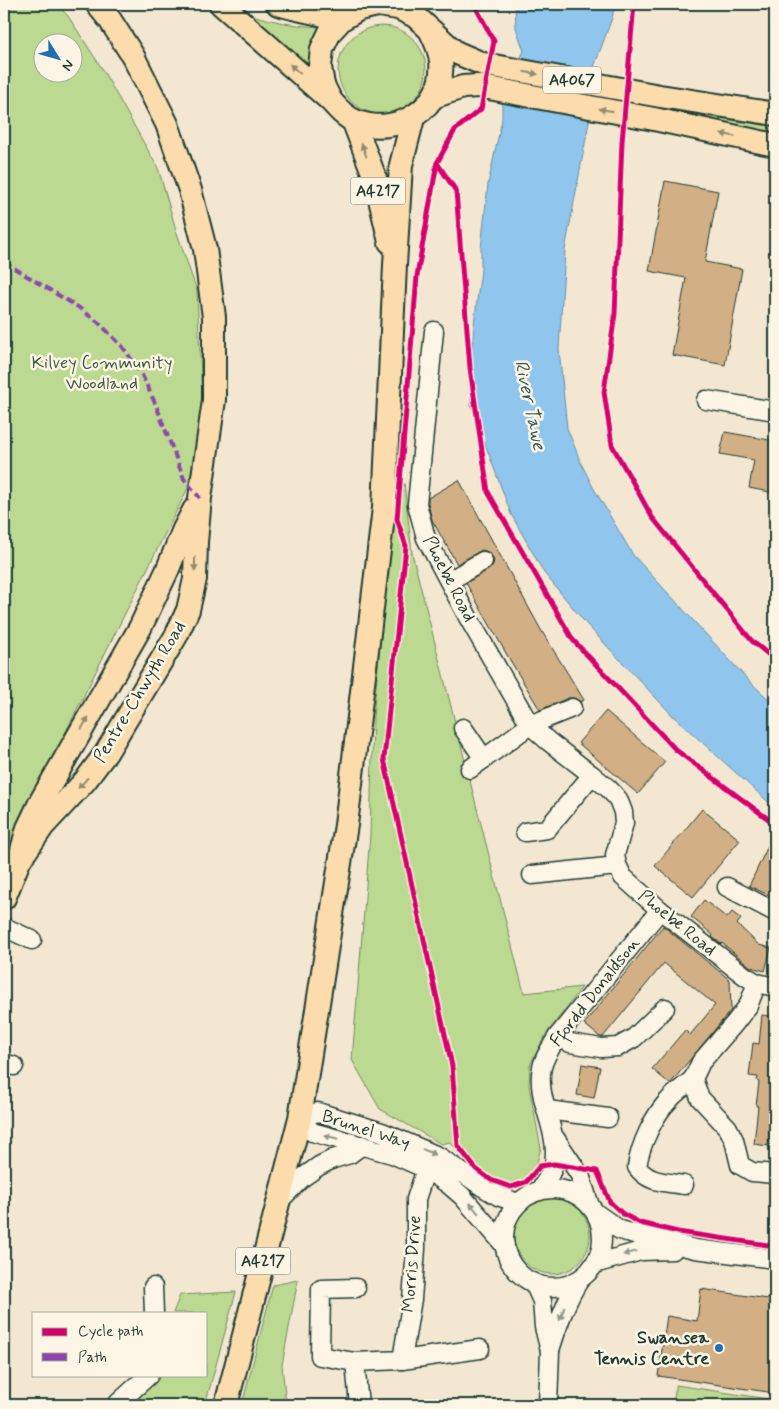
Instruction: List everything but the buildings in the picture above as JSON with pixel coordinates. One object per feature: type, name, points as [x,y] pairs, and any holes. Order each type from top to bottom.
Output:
[{"type":"main road","name":"Pentre-Chwyth Road","points":[[19,861],[43,826],[85,781],[106,753],[176,636],[188,610],[195,579],[200,498],[214,400],[214,317],[205,249],[190,190],[167,124],[133,56],[110,20],[97,4]]},
{"type":"main road","name":"A4067","points":[[221,4],[341,112],[353,120],[373,126],[393,125],[412,118],[424,108],[433,96],[440,80],[441,62],[438,45],[429,29]]},
{"type":"main road","points":[[278,4],[342,19]]},
{"type":"main road","name":"A4067","points":[[331,101],[323,85],[320,67],[322,49],[330,32],[342,19],[359,9],[378,5],[398,6],[415,16],[455,52],[483,64],[660,96],[775,114]]},
{"type":"main road","name":"A4067","points":[[433,96],[463,87],[478,86],[654,119],[775,145]]},
{"type":"main road","name":"A4217","points":[[226,1405],[300,1118],[346,825],[384,508],[401,165],[412,118]]},
{"type":"main road","name":"A4217","points":[[353,120],[375,178],[395,265]]},
{"type":"main road","name":"Pentre-Chwyth Road","points":[[4,898],[19,861],[28,828],[41,801],[140,628],[167,571],[184,529],[200,498]]},
{"type":"street","name":"Phoebe Road","points":[[434,331],[417,504],[426,538],[469,619],[530,725],[609,789],[618,799],[624,823],[615,855],[617,866],[623,877],[660,910],[745,976],[757,983],[775,987]]},
{"type":"street","points":[[706,400],[775,411]]},
{"type":"street","points":[[449,580],[483,561]]},
{"type":"street","points":[[463,728],[477,764],[530,725],[572,708]]},
{"type":"street","points":[[525,832],[547,829],[592,775]]},
{"type":"street","points":[[532,875],[617,866]]},
{"type":"street","points":[[728,887],[775,912]]},
{"type":"street","name":"Ffordd Donaldson","points":[[593,1209],[580,1175],[555,1138],[541,1091],[542,1067],[558,1036],[660,910]]},
{"type":"street","points":[[4,927],[32,940]]},
{"type":"street","points":[[684,1185],[654,1180],[642,1175],[637,1166],[639,1156],[654,1120],[668,1100],[693,1079],[701,1062],[748,1006],[757,983]]},
{"type":"street","points":[[558,1036],[570,1043],[602,1048],[618,1047],[634,1038],[664,1008]]},
{"type":"street","points":[[693,1079],[700,1098],[728,1128],[734,1140],[740,1165],[752,1172],[775,1174]]},
{"type":"street","points":[[547,1110],[608,1118]]},
{"type":"street","name":"Brunel Way","points":[[505,1246],[462,1196],[426,1169],[392,1154],[312,1132],[300,1118],[318,1112],[382,1132],[440,1156],[489,1191],[518,1203]]},
{"type":"street","name":"Ffordd Donaldson","points":[[539,1190],[549,1177],[554,1164],[555,1138]]},
{"type":"street","points":[[279,1201],[302,1178],[319,1166],[350,1154],[362,1145]]},
{"type":"street","name":"Morris Drive","points":[[402,1360],[412,1299],[416,1249],[416,1200],[426,1169]]},
{"type":"street","points":[[580,1279],[566,1286],[550,1287],[534,1283],[520,1274],[510,1261],[505,1246],[505,1231],[509,1217],[518,1203],[527,1196],[539,1190],[552,1188],[566,1190],[578,1195],[620,1230],[696,1249],[775,1259]]},
{"type":"street","points":[[548,1405],[550,1351],[561,1316],[569,1296],[580,1279],[591,1269],[599,1255],[603,1240],[602,1227],[593,1209]]},
{"type":"street","points":[[594,1264],[641,1251],[696,1249]]},
{"type":"street","points":[[534,1283],[542,1301],[544,1327],[550,1351]]},
{"type":"street","points":[[153,1287],[154,1312]]},
{"type":"street","points":[[356,1288],[321,1289],[320,1356],[355,1362],[402,1360],[480,1349]]},
{"type":"street","points":[[355,1362],[359,1405]]},
{"type":"street","points":[[116,1405],[148,1376]]},
{"type":"green space","name":"Kilvey Community Woodland","points":[[4,4],[56,4],[68,16],[78,32],[32,32],[32,82],[82,82],[82,38],[101,67],[158,168],[177,233],[197,291],[202,398],[194,476],[16,831],[4,861]]},
{"type":"green space","points":[[239,11],[280,22],[321,27],[312,70]]},
{"type":"green space","points":[[382,26],[399,30],[413,39],[422,53],[426,70],[422,87],[413,101],[399,110],[382,114],[365,110],[351,101],[342,87],[338,70],[342,53],[351,39],[365,30]]},
{"type":"green space","points":[[624,99],[775,123],[775,137],[624,103]]},
{"type":"green space","points":[[404,483],[412,553],[524,993],[582,987],[545,1036],[530,1065],[529,1086],[541,1148],[536,1166],[521,1185],[507,1190],[491,1182],[468,1164],[450,1142],[441,1144],[380,1109],[352,1060],[370,835],[373,717],[393,514]]},
{"type":"green space","points":[[552,1198],[567,1201],[579,1209],[587,1221],[590,1236],[587,1251],[579,1263],[567,1271],[552,1274],[537,1271],[525,1263],[517,1251],[514,1236],[517,1221],[525,1209],[537,1201]]},
{"type":"green space","points":[[298,1280],[282,1365],[286,1405],[242,1405],[273,1285]]},
{"type":"green space","points":[[236,1292],[205,1405],[116,1405],[148,1376],[208,1376],[208,1312],[173,1312],[180,1295]]},
{"type":"green space","points":[[676,1385],[775,1400],[775,1405],[673,1405]]},
{"type":"water","name":"River Tawe","points":[[515,4],[615,4],[612,18],[590,78],[589,122],[565,250],[559,349],[567,428],[593,487],[633,555],[749,681],[775,705],[775,808],[674,717],[588,626],[544,573],[511,514],[471,406],[470,368],[488,184],[502,119],[502,96],[524,51],[516,28]]},
{"type":"marked path","points":[[4,262],[78,307],[99,323],[122,346],[141,373],[156,405],[184,479],[200,498]]},
{"type":"cycle path","points":[[474,4],[494,41],[481,109],[455,130],[437,163],[417,276],[397,519],[406,546],[384,759],[452,1066],[458,1146],[476,1169],[491,1180],[511,1187],[526,1182],[540,1166],[554,1164],[597,1171],[610,1202],[623,1214],[640,1223],[678,1232],[775,1246]]},
{"type":"cycle path","points":[[634,4],[622,142],[615,314],[604,392],[612,445],[652,517],[752,641],[775,660]]},
{"type":"cycle path","points":[[437,163],[456,191],[470,368],[488,492],[573,640],[676,750],[775,824]]},
{"type":"place","name":"Swansea Tennis Centre","points":[[719,1348]]}]
